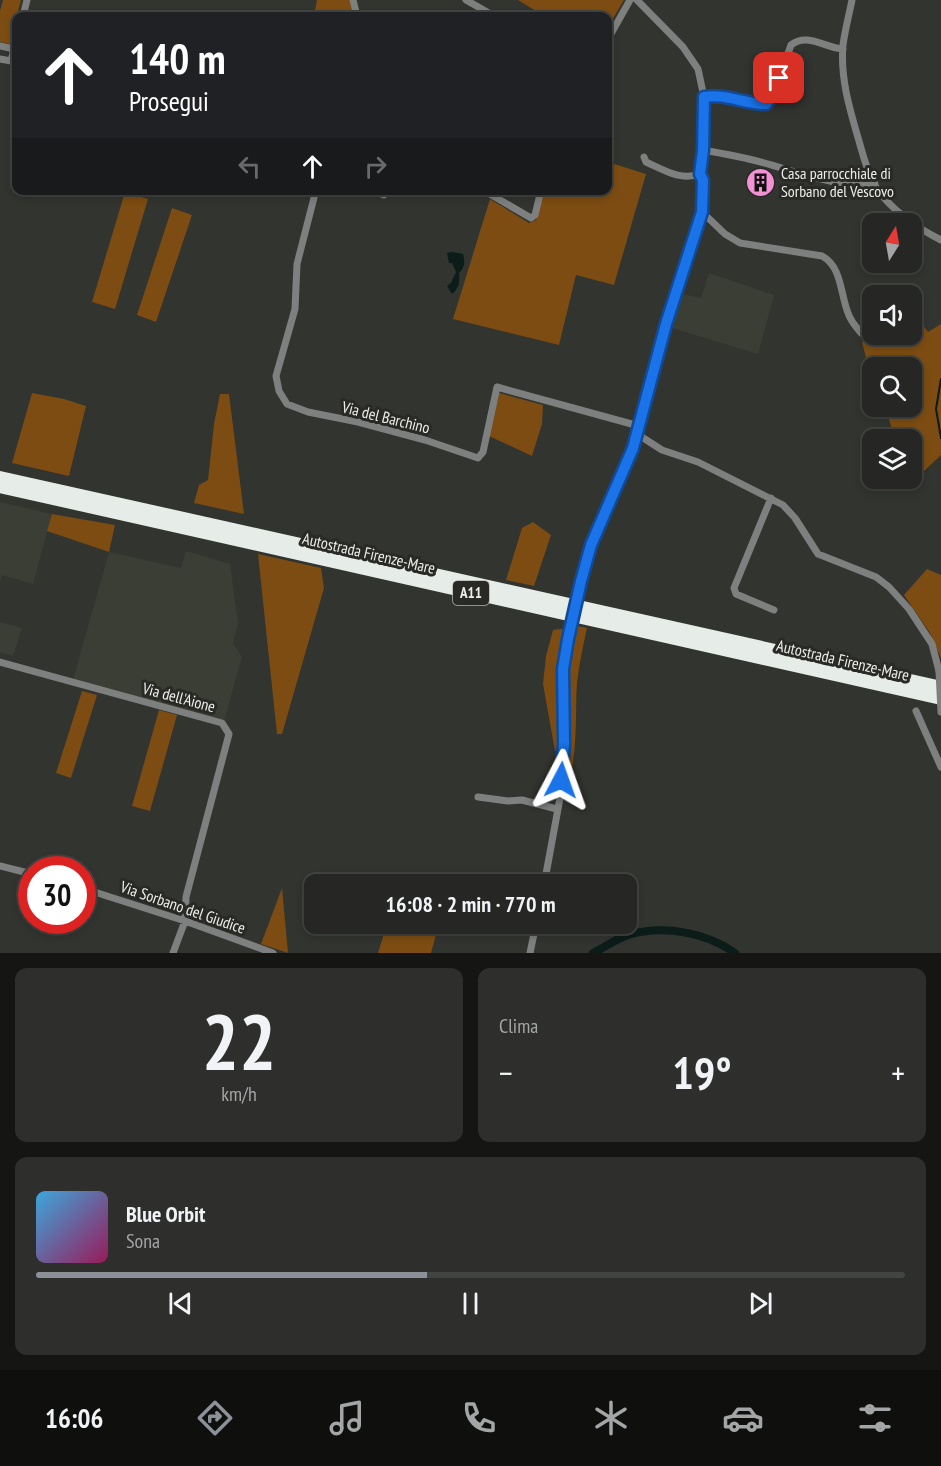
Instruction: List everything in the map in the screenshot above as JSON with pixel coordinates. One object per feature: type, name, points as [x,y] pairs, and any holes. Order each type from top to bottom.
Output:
[{"type":"highway","name":"Autostrada Firenze-Mare","points":[[0,477],[941,687]]},
{"type":"highway","name":"Autostrada Firenze-Mare","points":[[0,487],[941,699]]},
{"type":"street","points":[[466,0],[484,12]]},
{"type":"street","points":[[612,32],[630,0]]},
{"type":"street","points":[[546,874],[560,798],[564,744],[563,669],[581,581],[591,545],[633,448],[676,289],[702,212],[703,180],[700,174],[704,97],[699,69],[683,47],[637,0]]},
{"type":"street","points":[[852,0],[843,49],[846,99],[866,167],[875,184],[891,203],[916,225],[941,240]]},
{"type":"street","points":[[704,97],[714,95],[754,104],[766,104],[773,95],[791,45],[797,40],[806,39],[843,49]]},
{"type":"street","points":[[0,59],[11,61],[12,57]]},
{"type":"street","points":[[703,150],[752,159],[846,183],[862,186],[875,184]]},
{"type":"street","points":[[644,157],[646,162],[675,175],[688,178],[700,174]]},
{"type":"street","name":"Via del Barchino","points":[[315,195],[297,264],[294,309],[276,376],[279,391],[287,404],[308,412],[358,422],[425,440],[478,458],[483,452],[496,387],[639,426]]},
{"type":"street","points":[[491,195],[531,218],[535,215],[540,195]]},
{"type":"street","points":[[702,212],[731,240],[822,256],[829,260],[836,270],[848,315],[861,333]]},
{"type":"street","points":[[636,434],[662,450],[698,462],[783,505],[795,518],[818,554],[876,577],[889,587],[909,609],[932,644],[939,671],[941,712]]},
{"type":"street","points":[[771,498],[734,588],[736,594],[774,610]]},
{"type":"street","name":"Via dell'Aione","points":[[0,662],[222,723],[229,734],[229,740],[186,897],[184,921]]},
{"type":"street","points":[[916,711],[941,767]]},
{"type":"street","points":[[478,797],[508,801],[522,800],[557,809]]},
{"type":"street","points":[[0,866],[18,870]]},
{"type":"street","name":"Via Sorbano del Giudice","points":[[96,893],[273,953]]},
{"type":"street","points":[[173,953],[184,921]]},
{"type":"street","points":[[530,953],[534,934]]},
{"type":"shaded area","points":[[3,0],[21,0],[18,12],[12,12],[10,44],[0,42],[0,11]]},
{"type":"shaded area","points":[[317,0],[351,0],[353,10],[322,12],[315,10]]},
{"type":"shaded area","points":[[518,0],[624,0],[612,20],[612,12],[538,12]]},
{"type":"shaded area","points":[[612,163],[646,174],[614,285],[576,275],[559,345],[453,319],[490,199],[529,223],[536,220],[543,195],[612,195]]},
{"type":"shaded area","points":[[124,195],[148,199],[115,309],[92,302]]},
{"type":"shaded area","points":[[172,208],[192,215],[156,322],[137,315]]},
{"type":"shaded area","points":[[447,253],[463,254],[464,262],[459,273],[458,285],[452,294],[447,286],[456,272],[452,263],[449,263]]},
{"type":"shaded area","points":[[709,273],[774,295],[758,354],[669,327],[680,295],[701,298]]},
{"type":"shaded area","points":[[922,324],[928,332],[941,324],[941,455],[922,473],[922,429],[892,429],[888,417],[922,417],[922,357],[866,357],[863,345],[922,345]]},
{"type":"shaded area","points":[[32,393],[86,406],[69,476],[12,463]]},
{"type":"shaded area","points":[[499,393],[543,405],[542,424],[532,456],[489,436]]},
{"type":"shaded area","points":[[220,394],[229,394],[244,514],[194,503],[199,485],[208,480]]},
{"type":"shaded area","points":[[0,502],[52,514],[33,584],[2,575],[0,582]]},
{"type":"shaded area","points":[[52,514],[115,525],[109,552],[47,531]]},
{"type":"shaded area","points":[[533,522],[551,535],[534,586],[506,580],[522,528]]},
{"type":"shaded area","points":[[186,551],[230,564],[238,623],[233,643],[242,657],[224,721],[73,680],[109,552],[181,568]]},
{"type":"shaded area","points":[[258,554],[321,568],[324,588],[282,734],[277,734]]},
{"type":"shaded area","points":[[927,569],[941,575],[941,658],[930,633],[904,595]]},
{"type":"shaded area","points":[[0,622],[22,628],[13,656],[0,652]]},
{"type":"shaded area","points":[[573,625],[587,628],[577,683],[572,768],[564,789],[563,677]]},
{"type":"shaded area","points":[[566,629],[558,686],[560,751],[555,751],[543,684],[546,656],[553,630]]},
{"type":"shaded area","points":[[82,691],[97,695],[71,778],[56,773]]},
{"type":"shaded area","points":[[159,710],[177,715],[150,811],[132,806]]},
{"type":"shaded area","points":[[282,888],[288,953],[261,944]]},
{"type":"shaded area","points":[[384,934],[436,935],[431,953],[378,953]]},
{"type":"waterway","points":[[941,379],[936,409],[941,438]]},
{"type":"waterway","points":[[593,953],[626,935],[658,930],[699,936],[712,940],[735,953]]},
{"type":"place","name":"Casa parrocchiale di Sorbano del Vescovo","points":[[760,182]]},
{"type":"route","points":[[561,780],[564,744],[563,669],[568,639],[591,545],[633,448],[682,269],[702,212],[704,195],[703,180],[700,174],[704,97],[714,95],[754,104],[766,104],[770,101],[779,78]]}]
